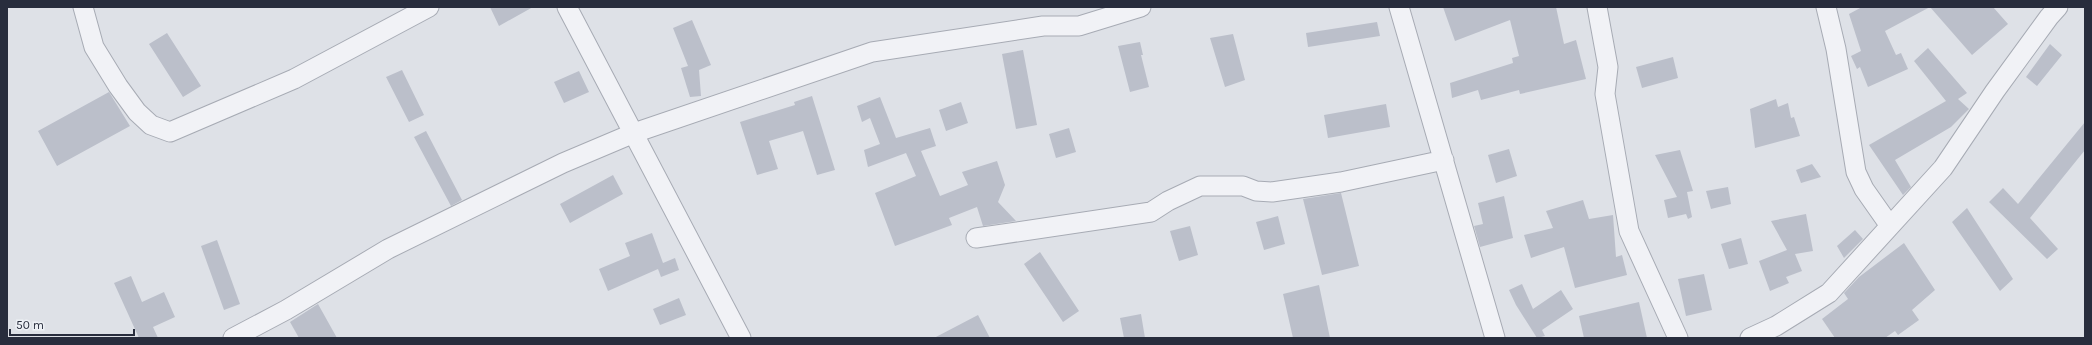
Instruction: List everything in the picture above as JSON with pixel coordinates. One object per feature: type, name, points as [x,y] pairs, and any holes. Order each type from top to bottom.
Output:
[{"type":"street","points":[[83,7],[94,47],[118,86],[137,112],[151,125],[170,132],[294,79],[429,7]]},
{"type":"street","points":[[567,7],[634,133],[735,337]]},
{"type":"street","points":[[233,338],[286,310],[388,249],[563,164],[634,133],[872,52],[1042,26],[1079,26],[1141,7]]},
{"type":"street","points":[[1399,7],[1495,338]]},
{"type":"street","points":[[1597,7],[1608,68],[1605,94],[1629,231],[1678,338]]},
{"type":"street","points":[[1826,7],[1836,49],[1856,172],[1864,189],[1890,226]]},
{"type":"street","points":[[1750,338],[1776,326],[1829,293],[1943,168],[2050,10]]},
{"type":"street","points":[[976,238],[1151,212],[1168,201],[1200,186],[1243,186],[1256,191],[1272,192],[1341,182],[1444,160]]},
{"type":"building","points":[[490,7],[533,7],[499,26]]},
{"type":"building","points":[[1443,7],[1556,7],[1564,44],[1576,40],[1586,79],[1520,94],[1519,90],[1481,100],[1478,90],[1452,98],[1450,83],[1513,63],[1512,58],[1519,56],[1510,20],[1455,41]]},
{"type":"building","points":[[1862,7],[1930,7],[1885,31],[1896,55],[1901,53],[1908,69],[1868,87],[1860,67],[1857,69],[1851,56],[1861,51],[1849,14]]},
{"type":"building","points":[[1930,7],[1993,7],[2008,24],[1972,55]]},
{"type":"building","points":[[692,20],[711,65],[699,70],[701,96],[690,97],[681,68],[688,66],[673,28]]},
{"type":"building","points":[[1377,22],[1380,36],[1308,47],[1306,33]]},
{"type":"building","points":[[167,33],[201,86],[183,97],[149,44]]},
{"type":"building","points":[[1233,34],[1245,80],[1225,87],[1210,38]]},
{"type":"building","points":[[1140,42],[1143,55],[1141,55],[1149,87],[1130,92],[1118,46]]},
{"type":"building","points":[[2050,44],[2062,55],[2037,86],[2026,77]]},
{"type":"building","points":[[1928,48],[1967,93],[1958,99],[1969,109],[1951,127],[1895,160],[1911,187],[1903,195],[1869,145],[1946,101],[1914,61]]},
{"type":"building","points":[[1023,50],[1037,125],[1016,129],[1002,54]]},
{"type":"building","points":[[1673,57],[1678,78],[1642,88],[1636,67]]},
{"type":"building","points":[[402,70],[424,115],[409,122],[386,77]]},
{"type":"building","points":[[579,71],[589,92],[564,103],[554,82]]},
{"type":"building","points":[[109,92],[130,126],[57,166],[38,131]]},
{"type":"building","points":[[812,96],[835,170],[817,175],[803,131],[769,141],[778,169],[757,175],[740,122],[795,105],[794,102]]},
{"type":"building","points":[[880,97],[896,138],[930,128],[936,146],[921,151],[940,196],[968,185],[962,172],[997,161],[1005,185],[998,202],[1016,221],[983,226],[977,207],[949,218],[952,225],[895,246],[875,193],[916,176],[906,153],[868,167],[864,150],[880,144],[870,118],[862,122],[857,106]]},
{"type":"building","points":[[1776,99],[1778,107],[1788,103],[1791,118],[1794,117],[1800,136],[1755,148],[1750,109]]},
{"type":"building","points":[[961,102],[968,123],[946,131],[939,110]]},
{"type":"building","points":[[1386,104],[1390,127],[1328,138],[1324,115]]},
{"type":"building","points":[[2085,122],[2085,150],[2030,218],[2058,249],[2047,259],[1989,202],[2003,188],[2018,204]]},
{"type":"building","points":[[1069,128],[1076,152],[1056,158],[1049,134]]},
{"type":"building","points":[[426,131],[462,200],[451,206],[414,137]]},
{"type":"building","points":[[1509,149],[1517,176],[1496,183],[1488,155]]},
{"type":"building","points":[[1680,150],[1693,191],[1687,192],[1692,217],[1688,219],[1686,214],[1668,218],[1664,200],[1677,197],[1655,155]]},
{"type":"building","points":[[1812,164],[1821,177],[1801,183],[1796,170]]},
{"type":"building","points":[[613,175],[623,194],[570,223],[560,204]]},
{"type":"building","points":[[1728,187],[1731,204],[1711,209],[1706,191]]},
{"type":"building","points":[[1341,193],[1359,266],[1322,275],[1303,199]]},
{"type":"building","points":[[1504,196],[1513,238],[1480,247],[1474,226],[1483,224],[1478,203]]},
{"type":"building","points":[[1583,200],[1589,219],[1613,215],[1616,257],[1622,255],[1627,275],[1575,288],[1564,247],[1531,258],[1524,235],[1553,228],[1546,211]]},
{"type":"building","points":[[1967,208],[2013,279],[2000,291],[1952,222]]},
{"type":"building","points":[[1806,214],[1813,251],[1795,254],[1802,271],[1786,277],[1789,283],[1770,291],[1759,261],[1787,250],[1771,221]]},
{"type":"building","points":[[1278,216],[1285,244],[1264,250],[1256,222]]},
{"type":"building","points":[[1190,226],[1198,255],[1179,261],[1170,231]]},
{"type":"building","points":[[1855,230],[1863,239],[1844,258],[1837,246]]},
{"type":"building","points":[[652,233],[663,263],[675,258],[679,270],[661,277],[658,269],[608,291],[599,269],[630,256],[625,243]]},
{"type":"building","points":[[1741,238],[1748,264],[1729,269],[1721,244]]},
{"type":"building","points":[[217,240],[240,304],[224,310],[201,246]]},
{"type":"building","points":[[1904,243],[1935,290],[1912,310],[1919,320],[1898,335],[1895,331],[1885,338],[1835,338],[1822,319],[1848,299],[1844,293],[1859,277]]},
{"type":"building","points":[[1040,252],[1079,311],[1063,322],[1024,264]]},
{"type":"building","points":[[1704,274],[1712,310],[1686,316],[1678,279]]},
{"type":"building","points":[[131,276],[142,302],[164,292],[175,317],[153,327],[158,338],[139,338],[114,283]]},
{"type":"building","points":[[1522,284],[1533,309],[1561,290],[1573,309],[1542,330],[1545,336],[1537,338],[1516,305],[1509,290]]},
{"type":"building","points":[[1319,285],[1330,338],[1293,338],[1283,294]]},
{"type":"building","points":[[679,298],[686,315],[660,325],[653,309]]},
{"type":"building","points":[[1639,302],[1647,338],[1584,338],[1579,316]]},
{"type":"building","points":[[318,304],[337,338],[299,338],[290,322]]},
{"type":"building","points":[[1141,314],[1145,338],[1124,338],[1120,318]]},
{"type":"building","points":[[978,315],[990,338],[934,338]]}]
